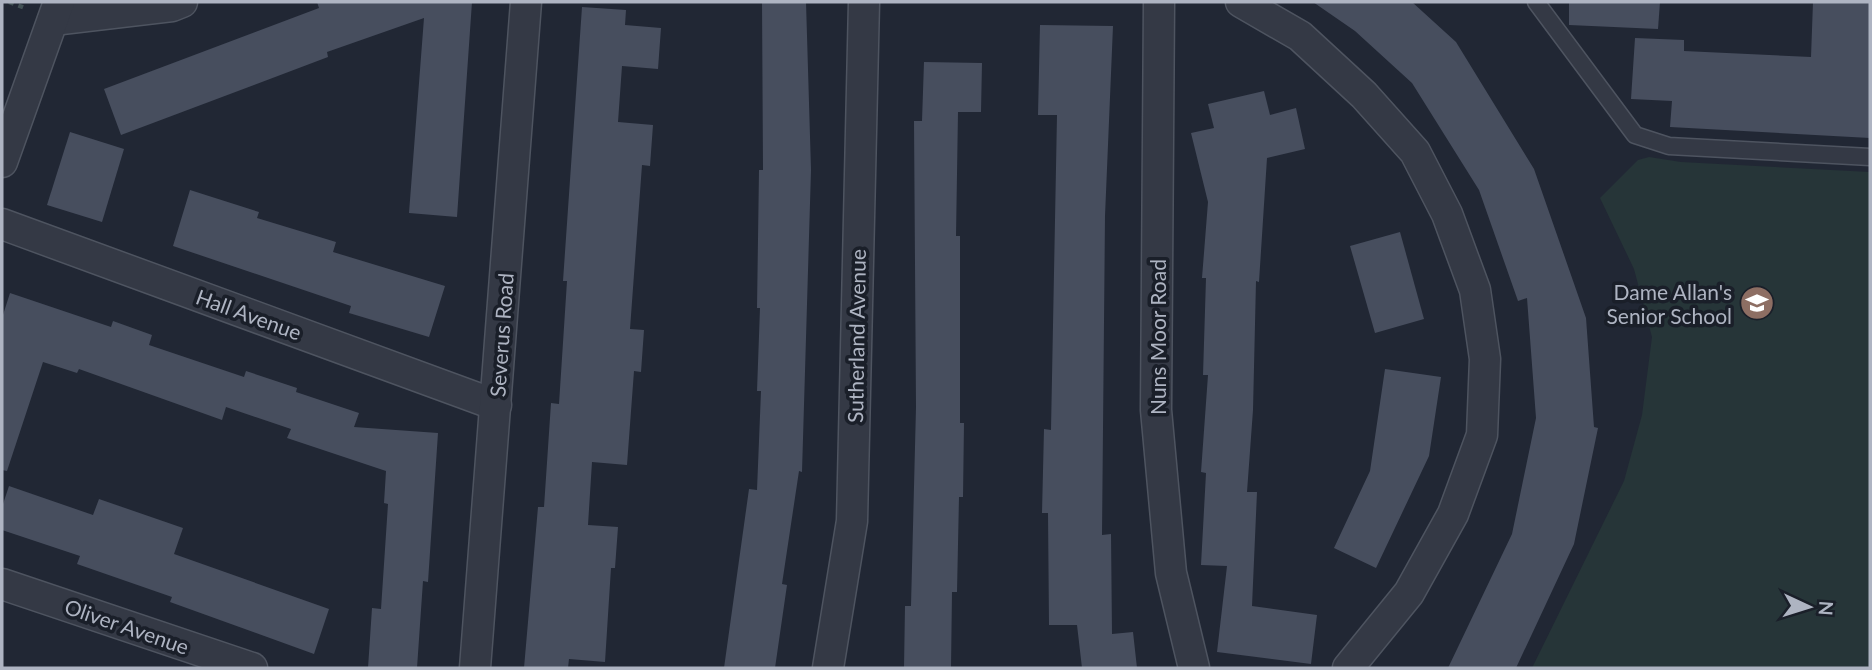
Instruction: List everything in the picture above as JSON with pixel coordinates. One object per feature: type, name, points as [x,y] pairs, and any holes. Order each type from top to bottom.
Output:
[{"type":"street","points":[[2,162],[56,11],[172,6],[182,2]]},
{"type":"street","name":"Severus Road","points":[[475,668],[526,2]]},
{"type":"street","name":"Sutherland Avenue","points":[[828,668],[852,521],[864,2]]},
{"type":"street","name":"Nuns Moor Road","points":[[1159,2],[1156,410],[1171,573],[1194,668]]},
{"type":"street","points":[[1241,2],[1300,36],[1364,95],[1415,152],[1447,214],[1475,290],[1485,359],[1482,435],[1453,514],[1409,593],[1348,668]]},
{"type":"street","name":"Hall Avenue","points":[[2,224],[496,405]]},
{"type":"street","name":"Oliver Avenue","points":[[2,584],[252,668]]},
{"type":"lane","points":[[1536,2],[1635,135],[1669,146],[1870,157]]},
{"type":"shaded area","name":"Dame Allan's Senior School","points":[[1649,157],[1681,162],[1870,172],[1870,668],[1532,668],[1624,481],[1642,415],[1652,337],[1634,269],[1600,198],[1638,160]]},
{"type":"building","points":[[317,2],[472,2],[457,217],[409,213],[424,18],[327,52],[328,57],[121,135],[104,89],[319,8]]},
{"type":"building","points":[[762,2],[806,2],[811,170],[802,472],[799,471],[782,584],[787,585],[775,668],[724,668],[749,489],[757,490],[761,391],[757,391],[760,308],[757,308],[759,170],[763,170]]},
{"type":"building","points":[[1313,2],[1412,2],[1456,42],[1534,169],[1586,318],[1594,427],[1598,428],[1574,544],[1516,668],[1448,668],[1512,534],[1536,418],[1527,298],[1518,301],[1479,190],[1412,83],[1355,31]]},
{"type":"building","points":[[1569,2],[1660,2],[1658,29],[1569,25]]},
{"type":"building","points":[[1813,2],[1870,2],[1870,138],[1670,127],[1672,101],[1631,99],[1635,38],[1684,40],[1684,51],[1811,57]]},
{"type":"building","points":[[582,7],[626,10],[625,25],[661,28],[658,69],[622,66],[618,122],[653,125],[650,166],[642,165],[630,329],[644,330],[641,372],[634,371],[627,465],[592,462],[588,525],[618,527],[615,568],[611,568],[605,662],[569,659],[568,668],[524,668],[538,507],[544,507],[551,403],[559,404],[567,281],[563,281]]},
{"type":"building","points":[[1040,25],[1113,26],[1105,216],[1102,535],[1111,534],[1112,634],[1133,632],[1137,668],[1082,668],[1077,625],[1049,625],[1048,513],[1042,513],[1044,429],[1051,430],[1057,115],[1038,115]]},
{"type":"building","points":[[924,62],[982,63],[981,112],[958,112],[956,236],[960,236],[960,423],[964,423],[957,592],[952,592],[951,668],[904,668],[905,606],[911,606],[916,407],[914,121],[922,121]]},
{"type":"building","points":[[1264,91],[1270,115],[1296,108],[1305,149],[1267,158],[1259,282],[1256,281],[1253,410],[1247,492],[1257,492],[1252,606],[1317,615],[1311,664],[1217,652],[1227,566],[1201,565],[1206,473],[1201,472],[1208,375],[1203,375],[1206,278],[1202,278],[1208,202],[1191,133],[1214,128],[1208,104]]},
{"type":"building","points":[[70,132],[124,149],[102,222],[47,205]]},
{"type":"building","points":[[190,190],[259,212],[257,218],[336,242],[333,252],[445,286],[429,337],[349,313],[351,306],[173,246]]},
{"type":"building","points":[[1400,232],[1424,319],[1375,333],[1350,246]]},
{"type":"building","points":[[10,293],[111,327],[113,321],[152,335],[149,345],[244,377],[246,371],[297,388],[296,392],[359,413],[354,427],[438,433],[428,582],[423,581],[417,668],[368,668],[372,608],[381,609],[388,504],[384,503],[386,471],[287,438],[291,429],[226,407],[222,420],[79,369],[77,373],[43,362],[7,471],[2,470],[2,318]]},
{"type":"building","points":[[1385,369],[1441,377],[1429,456],[1376,568],[1334,548],[1370,471]]},
{"type":"building","points":[[9,486],[93,515],[99,499],[183,528],[174,554],[329,609],[314,654],[170,602],[172,597],[77,564],[80,556],[2,530],[2,507]]},
{"type":"place","name":"Dame Allan's Senior School","points":[[1757,303]]}]
